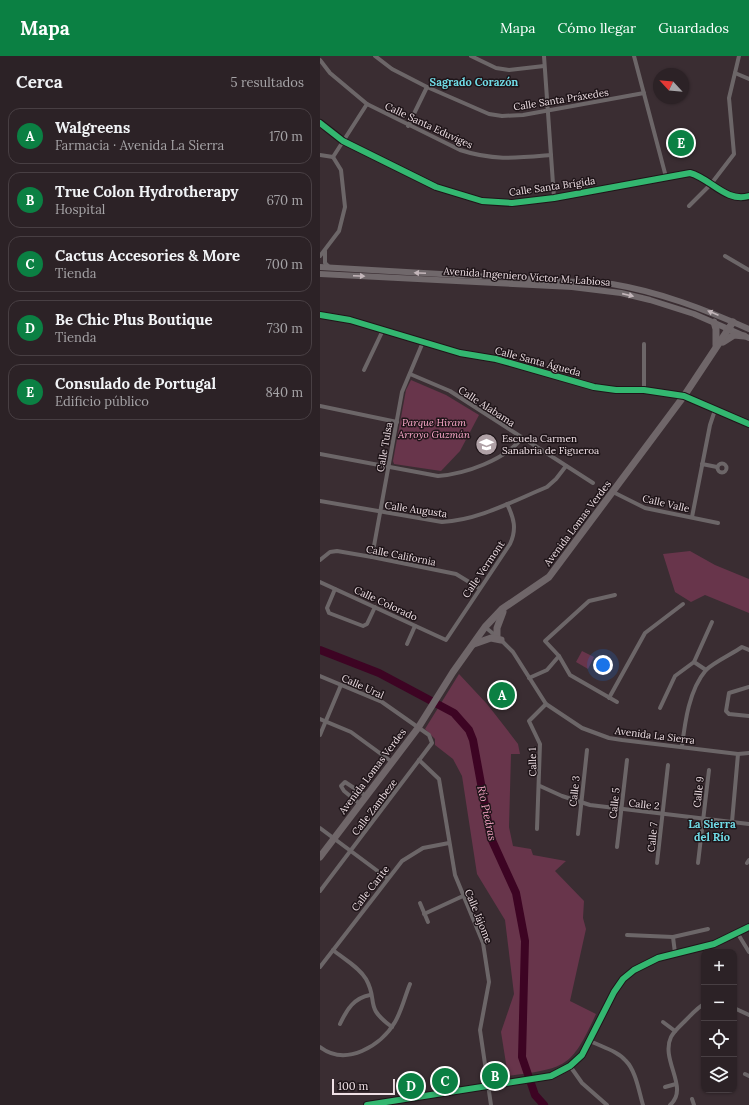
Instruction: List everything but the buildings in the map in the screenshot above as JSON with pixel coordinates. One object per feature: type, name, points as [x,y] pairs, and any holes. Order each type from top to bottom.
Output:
[{"type":"main road","name":"Avenida Ingeniero Víctor M. Labiosa","points":[[320,267],[612,284],[662,295],[706,309],[749,329]]},
{"type":"main road","name":"Avenida Ingeniero Víctor M. Labiosa","points":[[320,274],[596,289],[650,300],[714,322],[746,337]]},
{"type":"main road","name":"Calle Santa Águeda","points":[[320,314],[350,320],[460,353],[496,359],[594,387],[616,390],[644,390],[684,396],[749,424]]},
{"type":"main road","points":[[714,322],[717,347]]},
{"type":"main road","name":"Avenida Lomas Verdes","points":[[320,857],[418,728],[445,685],[485,627],[505,607],[549,577],[684,396],[733,322]]},
{"type":"main road","points":[[717,347],[734,335],[746,337]]},
{"type":"main road","points":[[472,646],[485,639],[499,638],[500,618],[505,607]]},
{"type":"street","name":"Calle Santa Práxedes","points":[[376,56],[392,69],[427,87],[489,114],[502,116],[523,115],[548,111],[644,93]]},
{"type":"street","points":[[471,56],[496,68],[509,70],[544,66]]},
{"type":"street","points":[[544,56],[554,198]]},
{"type":"street","points":[[634,56],[666,178]]},
{"type":"street","points":[[689,206],[711,184],[734,154],[729,98],[739,56]]},
{"type":"street","name":"Calle Santa Eduviges","points":[[320,60],[330,73],[367,104],[408,126],[460,150],[476,155],[502,159],[551,155]]},
{"type":"street","points":[[735,73],[749,79]]},
{"type":"street","points":[[408,126],[427,87]]},
{"type":"street","points":[[333,158],[367,104]]},
{"type":"street","name":"Calle Santa Brígida","points":[[320,123],[343,141],[436,187],[482,201],[512,203],[554,198],[690,173],[697,175],[727,195],[749,196]]},
{"type":"street","points":[[320,155],[333,158],[341,170],[345,207],[339,231],[320,256]]},
{"type":"street","points":[[326,250],[324,257],[325,263],[329,267]]},
{"type":"street","points":[[725,256],[748,268]]},
{"type":"street","points":[[364,370],[383,330]]},
{"type":"street","name":"Calle Tulsa","points":[[372,557],[402,392],[423,342]]},
{"type":"street","points":[[644,344],[644,390]]},
{"type":"street","name":"Calle Alabama","points":[[410,374],[450,391],[593,483]]},
{"type":"street","points":[[320,406],[397,422]]},
{"type":"street","points":[[692,517],[710,425],[715,410]]},
{"type":"street","points":[[320,454],[438,476],[454,475],[502,456],[515,447],[522,438]]},
{"type":"street","points":[[702,464],[718,467]]},
{"type":"street","name":"Calle Augusta","points":[[320,501],[442,522],[455,522],[480,515],[547,487],[556,480],[566,466]]},
{"type":"street","name":"Calle Valle","points":[[613,492],[644,508],[718,523]]},
{"type":"street","name":"Calle Vermont","points":[[446,640],[479,588],[510,544],[514,534],[514,518],[507,504]]},
{"type":"street","name":"Calle California","points":[[320,560],[330,552],[338,551],[456,574],[479,588]]},
{"type":"street","name":"Calle Colorado","points":[[320,582],[446,640]]},
{"type":"street","points":[[335,589],[326,608],[329,613],[363,626],[367,624],[375,607]]},
{"type":"street","points":[[615,595],[589,601],[545,641],[559,656],[570,675],[617,702]]},
{"type":"street","points":[[609,698],[645,633],[684,604]]},
{"type":"street","points":[[660,708],[675,676],[694,662],[712,622]]},
{"type":"street","points":[[406,644],[415,626]]},
{"type":"street","name":"Avenida La Sierra","points":[[485,627],[513,652],[546,704],[582,728],[609,738],[738,754],[749,753]]},
{"type":"street","points":[[682,746],[687,711],[700,680],[706,670],[742,647],[749,650]]},
{"type":"street","points":[[529,678],[547,670],[559,656]]},
{"type":"street","points":[[694,662],[706,670]]},
{"type":"street","name":"Calle Ural","points":[[320,676],[382,702],[424,732]]},
{"type":"street","points":[[320,735],[341,685]]},
{"type":"street","points":[[749,687],[729,693],[726,711],[729,714],[749,716]]},
{"type":"street","name":"Calle 1","points":[[537,829],[540,786],[540,744],[529,721],[546,704]]},
{"type":"street","points":[[320,719],[351,732],[392,762]]},
{"type":"street","name":"Calle Zambeze","points":[[320,891],[432,743],[429,735],[424,732]]},
{"type":"street","name":"Calle 3","points":[[578,834],[587,750]]},
{"type":"street","points":[[732,822],[738,754]]},
{"type":"street","name":"Calle Jájome","points":[[419,760],[438,779],[455,875],[483,943],[489,982],[480,1030],[487,1086],[491,1105]]},
{"type":"street","name":"Calle 5","points":[[617,848],[627,760]]},
{"type":"street","name":"Calle 7","points":[[657,863],[668,765]]},
{"type":"street","name":"Calle 9","points":[[698,863],[708,770]]},
{"type":"street","points":[[360,804],[344,791],[341,786],[342,784],[345,782],[366,796]]},
{"type":"street","name":"Calle 2","points":[[540,786],[581,802],[622,810],[749,824]]},
{"type":"street","points":[[320,828],[387,878]]},
{"type":"street","name":"Calle Carite","points":[[320,967],[387,878],[402,861],[423,848],[449,843]]},
{"type":"street","points":[[424,914],[463,896]]},
{"type":"street","points":[[420,903],[428,922]]},
{"type":"street","points":[[367,1105],[551,1076],[570,1066],[582,1055],[614,992],[623,979],[646,962],[714,944],[738,934],[749,927]]},
{"type":"street","points":[[627,935],[673,937],[708,929]]},
{"type":"street","points":[[738,934],[749,952]]},
{"type":"street","points":[[673,937],[674,954]]},
{"type":"street","points":[[333,950],[361,972],[369,984],[374,1011],[380,1018],[392,1027]]},
{"type":"street","points":[[320,1047],[333,1054],[341,1055],[356,1053],[375,1044],[392,1027],[410,984]]},
{"type":"street","points":[[340,1024],[355,1001],[360,997],[370,995]]},
{"type":"street","points":[[670,1105],[677,1094],[676,1084],[668,1054],[669,1042],[675,1031],[701,1007]]},
{"type":"street","points":[[737,1010],[749,1016]]},
{"type":"street","points":[[664,1022],[675,1031]]},
{"type":"street","points":[[590,1041],[618,1054],[627,1061],[633,1073],[643,1105]]},
{"type":"street","points":[[570,1066],[582,1083],[607,1105]]},
{"type":"street","points":[[665,1087],[676,1084]]},
{"type":"street","points":[[692,1099],[694,1105]]},
{"type":"green space","name":"Parque Hiram Arroyo Guzmán","points":[[411,380],[446,395],[479,415],[460,451],[441,471],[394,464],[393,461],[406,390]]},
{"type":"green space","points":[[690,551],[715,565],[749,579],[749,613],[705,595],[691,602],[675,592],[663,554]]},
{"type":"green space","points":[[582,651],[594,657],[588,669],[576,662]]},
{"type":"green space","points":[[459,674],[487,704],[518,744],[520,754],[511,754],[509,827],[513,846],[531,849],[533,855],[566,861],[555,871],[584,901],[583,918],[586,929],[570,1001],[596,1014],[580,1045],[573,1055],[565,1062],[543,1071],[508,1076],[501,1032],[514,994],[505,920],[477,874],[462,776],[453,759],[435,745],[435,739],[425,729]]},
{"type":"waterway","name":"Río Piedras","points":[[320,650],[379,673],[454,713],[469,730],[473,740],[491,838],[516,893],[525,941],[522,1057],[535,1095],[544,1105]]},
{"type":"cycle path","points":[[320,123],[343,141],[436,187],[482,201],[512,203],[554,198],[690,173],[725,193],[733,196],[749,196]]},
{"type":"cycle path","points":[[320,315],[350,320],[460,353],[496,359],[594,387],[616,390],[644,390],[684,396],[749,424]]},
{"type":"cycle path","points":[[367,1105],[551,1076],[570,1066],[582,1055],[614,992],[623,979],[634,970],[658,958],[714,944],[749,927]]},
{"type":"place","name":"Consulado de Portugal","points":[[681,143]]},
{"type":"place","name":"Escuela Carmen Sanabria de Figueroa","points":[[487,444]]},
{"type":"place","name":"Walgreens","points":[[502,695]]},
{"type":"place","name":"True Colon Hydrotherapy","points":[[495,1076]]},
{"type":"place","name":"Cactus Accesories & More","points":[[445,1081]]},
{"type":"place","name":"Be Chic Plus Boutique","points":[[411,1086]]},
{"type":"district","name":"Sagrado Corazón","points":[[474,82]]},
{"type":"district","name":"La Sierra del Río","points":[[712,830]]}]
